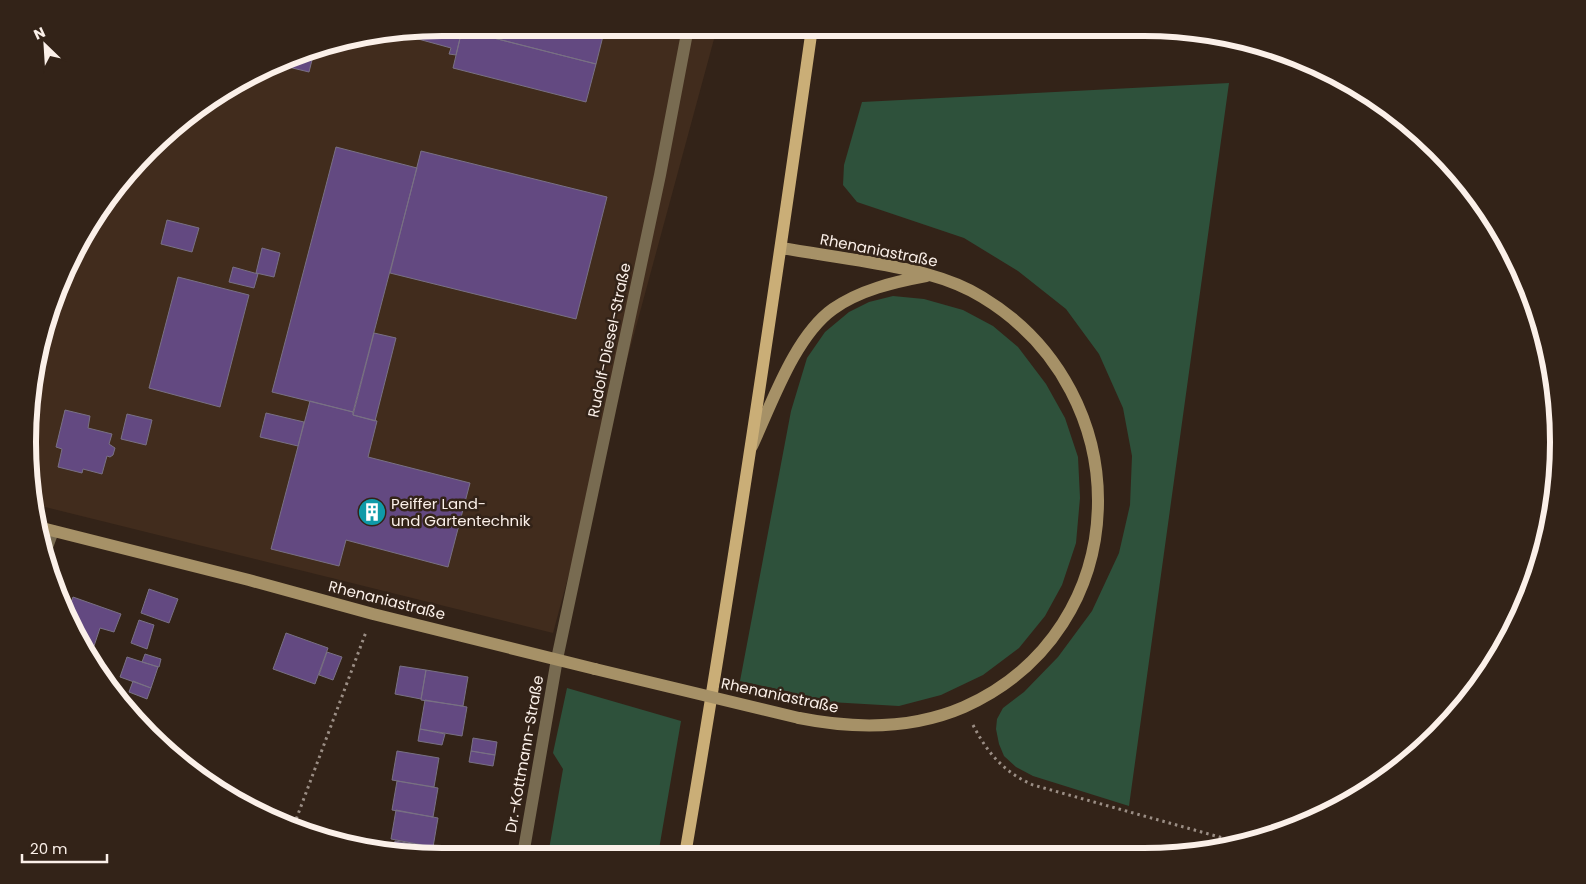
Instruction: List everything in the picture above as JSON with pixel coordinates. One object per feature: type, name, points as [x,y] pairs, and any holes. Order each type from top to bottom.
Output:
[{"type":"main road","points":[[686,848],[720,652],[752,447],[811,36]]},
{"type":"main road","name":"Rhenaniastraße","points":[[48,529],[249,580],[373,614],[798,718],[844,725],[890,726],[928,719],[964,707],[993,691],[1028,665],[1050,640],[1072,607],[1088,569],[1097,531],[1098,490],[1096,464],[1088,431],[1076,398],[1053,362],[1033,337],[1008,315],[981,296],[955,283],[931,275],[891,266],[781,248]]},
{"type":"main road","points":[[752,447],[793,360],[808,334],[820,320],[834,308],[869,290],[899,281],[931,275]]},
{"type":"street","name":"Rudolf-Diesel-Straße","points":[[557,659],[650,223],[686,36]]},
{"type":"street","name":"Dr.-Kottmann-Straße","points":[[523,848],[557,659]]},
{"type":"path","points":[[296,820],[373,614]]},
{"type":"path","points":[[964,707],[986,748],[1000,764],[1017,778],[1033,785],[1227,839]]},
{"type":"shaded area","points":[[442,36],[715,36],[553,633],[42,506],[36,442],[40,389],[50,337],[67,287],[78,263],[105,217],[137,174],[174,137],[195,120],[239,91],[287,67],[312,58],[337,50],[389,40]]},
{"type":"green space","points":[[1229,83],[1129,806],[1033,776],[1016,767],[1004,756],[996,729],[997,719],[1003,708],[1024,692],[1058,657],[1092,611],[1119,553],[1130,505],[1132,456],[1123,408],[1099,354],[1066,309],[1018,271],[964,238],[857,202],[843,185],[844,165],[862,102]]},
{"type":"green space","points":[[893,296],[924,299],[963,310],[993,326],[1018,347],[1046,384],[1065,418],[1078,457],[1080,498],[1076,543],[1062,585],[1045,616],[1019,648],[983,675],[941,695],[899,706],[812,701],[795,693],[740,681],[791,411],[807,358],[825,332],[849,312],[869,302]]},
{"type":"green space","points":[[567,688],[681,721],[659,848],[549,848],[563,769],[553,753]]},
{"type":"building","points":[[461,36],[456,55],[449,54],[451,48],[412,37]]},
{"type":"building","points":[[461,36],[486,36],[596,64],[586,102],[453,68]]},
{"type":"building","points":[[486,36],[603,36],[596,64]]},
{"type":"building","points":[[313,58],[309,72],[288,67]]},
{"type":"building","points":[[336,147],[417,168],[353,412],[272,392]]},
{"type":"building","points":[[421,151],[607,197],[576,319],[390,273]]},
{"type":"building","points":[[167,220],[199,228],[192,252],[161,244]]},
{"type":"building","points":[[262,248],[280,253],[274,277],[256,273]]},
{"type":"building","points":[[233,267],[258,274],[254,288],[229,282]]},
{"type":"building","points":[[178,277],[249,295],[220,407],[149,388]]},
{"type":"building","points":[[374,333],[396,338],[375,421],[353,415]]},
{"type":"building","name":"Peiffer Land- und Gartentechnik","points":[[310,401],[353,412],[353,415],[377,421],[368,457],[470,483],[448,567],[346,540],[339,566],[271,549]]},
{"type":"building","points":[[65,410],[90,416],[88,428],[112,434],[109,444],[115,448],[113,455],[107,456],[102,474],[83,469],[82,473],[58,467],[62,449],[56,447]]},
{"type":"building","points":[[266,413],[304,422],[298,446],[260,437]]},
{"type":"building","points":[[127,414],[152,420],[146,445],[121,439]]},
{"type":"building","points":[[149,589],[178,599],[169,623],[141,613]]},
{"type":"building","points":[[73,597],[121,614],[114,632],[100,628],[94,646],[91,645],[70,604]]},
{"type":"building","points":[[139,620],[154,625],[147,649],[131,643]]},
{"type":"building","points":[[286,633],[328,648],[315,684],[273,669]]},
{"type":"building","points":[[327,652],[342,657],[333,680],[319,675]]},
{"type":"building","points":[[145,654],[161,659],[159,667],[142,662]]},
{"type":"building","points":[[127,657],[158,667],[151,688],[120,677]]},
{"type":"building","points":[[400,666],[426,670],[421,699],[395,694]]},
{"type":"building","points":[[426,670],[468,677],[463,706],[421,700]]},
{"type":"building","points":[[133,681],[151,688],[147,699],[129,692]]},
{"type":"building","points":[[425,700],[467,707],[462,736],[420,729]]},
{"type":"building","points":[[420,729],[445,734],[442,745],[418,741]]},
{"type":"building","points":[[473,738],[497,742],[495,755],[471,751]]},
{"type":"building","points":[[397,751],[439,758],[434,787],[392,780]]},
{"type":"building","points":[[471,751],[495,755],[493,766],[469,762]]},
{"type":"building","points":[[397,781],[438,788],[433,817],[392,810]]},
{"type":"building","points":[[396,810],[438,818],[433,847],[391,839]]},
{"type":"building","points":[[395,841],[434,848],[415,847],[394,845]]},
{"type":"place","name":"Peiffer Land- und Gartentechnik","points":[[372,512]]}]
